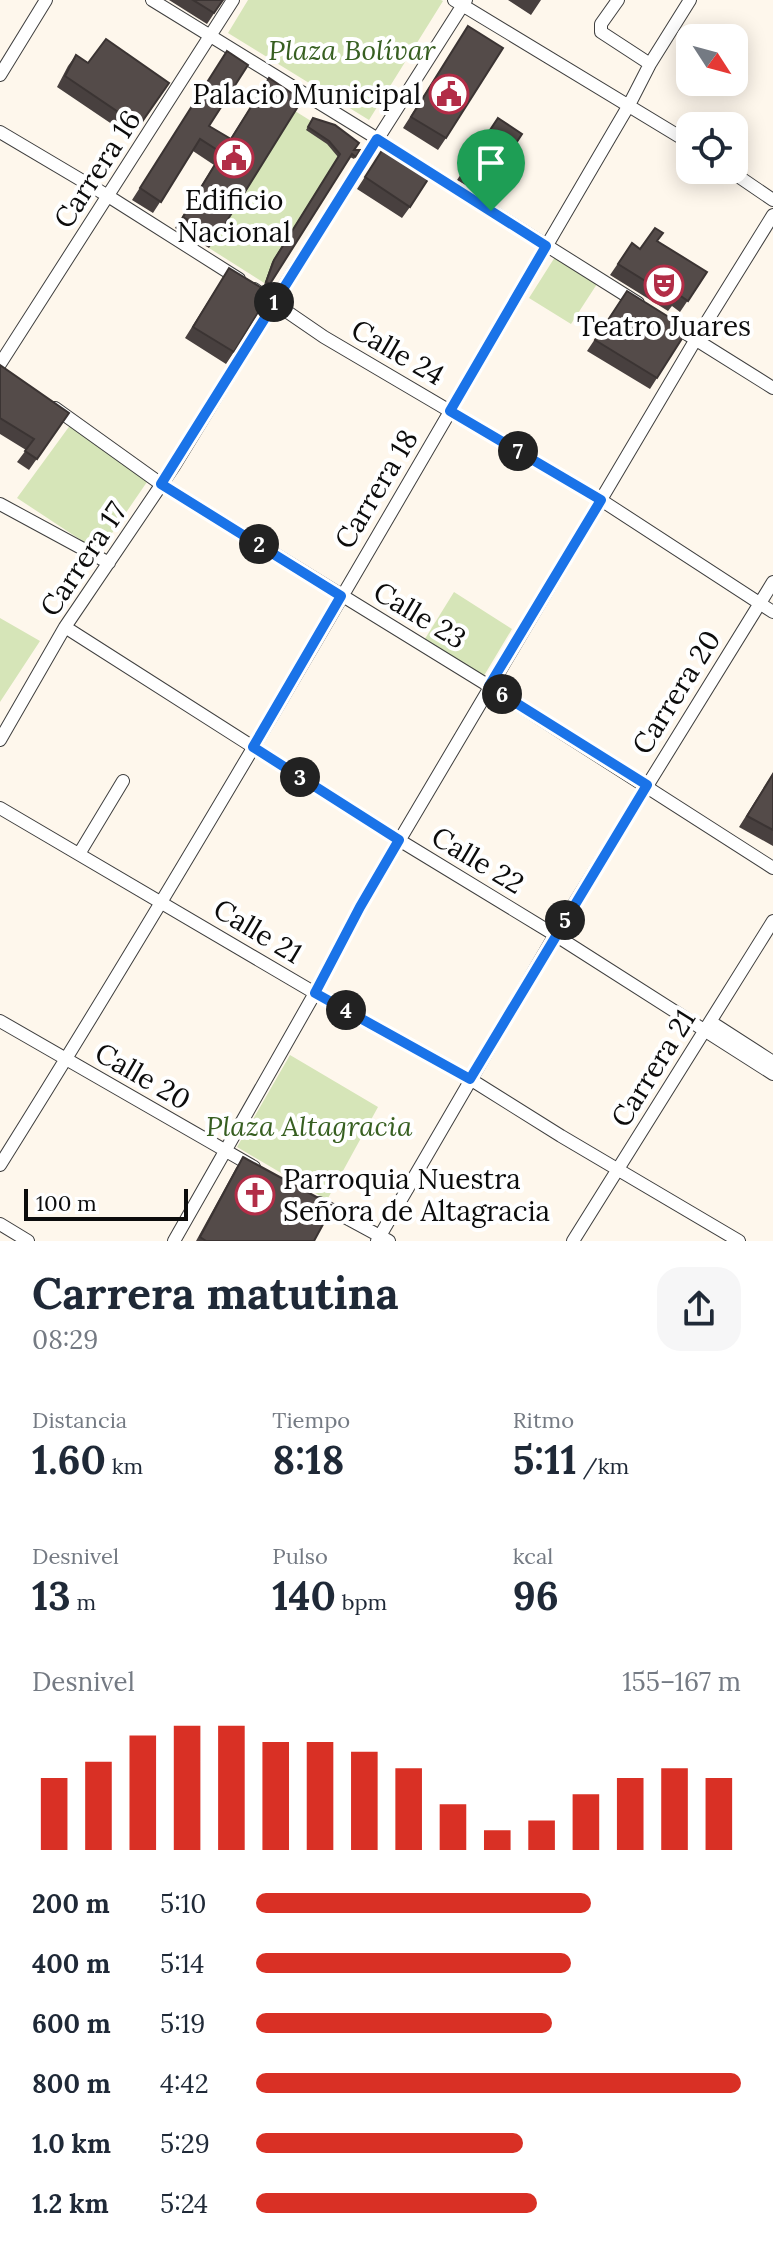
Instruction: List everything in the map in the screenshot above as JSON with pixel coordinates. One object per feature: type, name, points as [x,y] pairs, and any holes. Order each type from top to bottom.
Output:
[{"type":"street","points":[[0,75],[46,0]]},
{"type":"street","points":[[152,0],[389,146]]},
{"type":"street","name":"Carrera 16","points":[[1,368],[233,0]]},
{"type":"street","points":[[618,0],[601,24],[601,32],[650,64]]},
{"type":"street","name":"Carrera 18","points":[[0,1165],[253,747],[690,0]]},
{"type":"street","points":[[461,2],[676,134]]},
{"type":"street","name":"Carrera 17","points":[[0,740],[65,627],[161,484],[461,2]]},
{"type":"street","name":"Calle 24","points":[[0,132],[108,196],[324,337],[601,500],[773,612]]},
{"type":"street","points":[[413,161],[655,314]]},
{"type":"street","points":[[748,183],[773,200]]},
{"type":"street","points":[[174,1241],[399,840],[696,339],[773,215]]},
{"type":"street","points":[[669,322],[773,388]]},
{"type":"street","name":"Calle 23","points":[[40,398],[161,484],[647,785],[773,868]]},
{"type":"street","points":[[0,504],[109,563]]},
{"type":"street","name":"Carrera 20","points":[[382,1239],[470,1079],[555,935],[773,582]]},
{"type":"street","name":"Calle 22","points":[[65,627],[399,840],[708,1026]]},
{"type":"street","points":[[79,854],[123,781]]},
{"type":"street","name":"Calle 21","points":[[0,808],[315,993],[470,1079],[739,1241]]},
{"type":"street","name":"Carrera 21","points":[[573,1241],[773,921]]},
{"type":"street","name":"Calle 20","points":[[0,1021],[263,1172]]},
{"type":"street","points":[[708,1026],[773,1062]]},
{"type":"street","points":[[708,1026],[773,1074]]},
{"type":"street","points":[[302,1193],[382,1239]]},
{"type":"street","points":[[0,1224],[28,1241]]},
{"type":"green space","name":"Plaza Bolívar","points":[[248,0],[443,1],[369,120],[228,33]]},
{"type":"green space","points":[[295,111],[357,146],[269,286],[209,248]]},
{"type":"green space","points":[[555,257],[597,284],[571,324],[529,298]]},
{"type":"green space","points":[[71,424],[149,479],[99,552],[17,498]]},
{"type":"green space","points":[[454,592],[512,629],[482,679],[423,642]]},
{"type":"green space","points":[[0,618],[40,641],[0,702]]},
{"type":"green space","name":"Plaza Altagracia","points":[[290,1055],[378,1107],[327,1200],[237,1147]]},
{"type":"building","points":[[193,0],[223,0],[214,13]]},
{"type":"building","name":"Palacio Municipal","points":[[468,26],[503,48],[446,138],[411,117]]},
{"type":"building","points":[[106,39],[169,83],[139,126],[65,76],[76,55],[88,63]]},
{"type":"building","name":"Edificio Nacional","points":[[227,51],[248,65],[209,126],[231,139],[269,78],[302,100],[217,237],[183,217],[222,153],[200,139],[161,202],[140,188]]},
{"type":"building","points":[[313,118],[335,125],[359,143],[354,150],[360,150],[356,157],[352,154],[270,284],[266,282],[274,260],[340,154],[329,141],[308,127]]},
{"type":"building","points":[[498,118],[522,134],[490,183],[465,168]]},
{"type":"building","points":[[388,141],[434,170],[410,207],[365,177]]},
{"type":"building","points":[[655,228],[663,233],[657,241],[707,272],[688,301],[679,295],[676,300],[618,264],[632,243],[640,249]]},
{"type":"building","points":[[229,268],[270,293],[234,352],[193,327]]},
{"type":"building","points":[[627,291],[688,329],[657,378],[595,340]]},
{"type":"building","points":[[0,365],[69,413],[37,459],[25,451],[34,439],[0,418]]},
{"type":"building","points":[[773,774],[773,830],[747,816]]},
{"type":"building","name":"Parroquia Nuestra Señora de Altagracia","points":[[243,1157],[333,1206],[314,1241],[206,1241],[200,1237]]},
{"type":"place","name":"Palacio Municipal","points":[[449,94]]},
{"type":"place","name":"Edificio Nacional","points":[[234,158]]},
{"type":"place","name":"Teatro Juares","points":[[664,285]]},
{"type":"place","name":"Parroquia Nuestra Señora de Altagracia","points":[[255,1195]]},
{"type":"route","points":[[377,139],[491,211],[546,246],[450,411],[601,500],[489,686],[647,785],[470,1079],[315,993],[399,840],[253,747],[341,596],[161,484],[377,139]]}]
